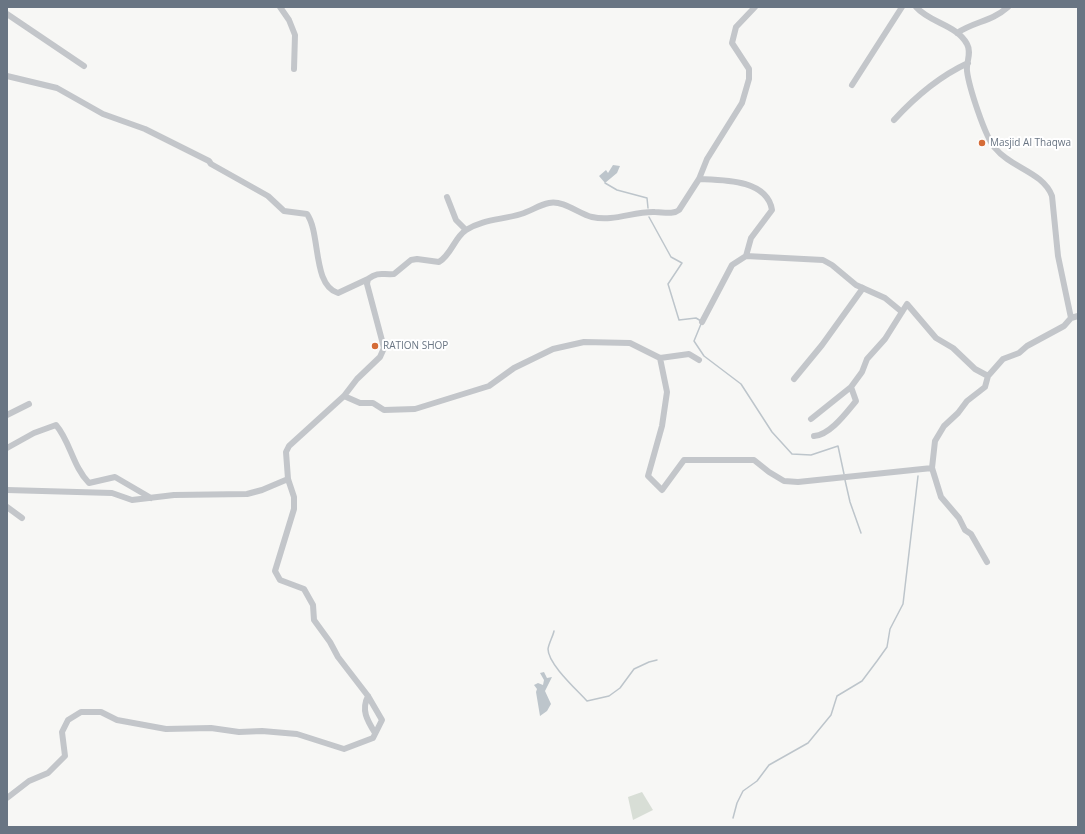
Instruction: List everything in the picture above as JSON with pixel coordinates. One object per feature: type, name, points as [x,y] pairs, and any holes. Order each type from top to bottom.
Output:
[{"type":"street","points":[[280,7],[289,20],[295,35],[294,70]]},
{"type":"street","points":[[7,76],[56,88],[103,114],[145,129],[209,161],[211,164],[268,196],[284,211],[307,214],[317,248],[323,279],[332,291],[338,293],[368,279],[377,273],[394,274],[411,260],[417,259],[433,263],[439,262],[447,256],[459,236],[466,230],[487,220],[519,214],[551,202],[560,204],[591,217],[602,219],[653,212],[676,212],[698,179],[707,158],[742,103],[749,79],[749,69],[732,43],[736,27],[755,7]]},
{"type":"street","points":[[852,85],[902,7]]},
{"type":"street","points":[[916,7],[957,33],[969,48],[968,71],[973,93],[994,148],[1042,181],[1049,189],[1052,196],[1058,256],[1075,317],[1064,326],[1027,346],[1019,353],[1002,359],[988,376],[985,387],[967,401],[958,413],[944,426],[935,441],[932,468],[941,497],[959,518],[966,530],[971,534],[988,562]]},
{"type":"street","points":[[957,33],[972,25],[990,20],[1008,7]]},
{"type":"street","points":[[7,14],[84,66]]},
{"type":"street","points":[[894,120],[934,83],[952,70],[968,63]]},
{"type":"street","points":[[698,179],[728,181],[750,186],[766,196],[771,202],[772,210],[751,238],[746,256]]},
{"type":"street","points":[[447,197],[456,220],[466,230]]},
{"type":"street","points":[[702,322],[732,265],[746,256],[823,260],[863,288],[885,298],[902,312]]},
{"type":"street","points":[[7,798],[29,781],[48,773],[65,756],[62,732],[68,720],[81,712],[102,712],[117,720],[166,729],[211,728],[239,732],[262,730],[297,734],[344,749],[373,738],[382,720],[368,696],[338,657],[330,642],[314,620],[312,605],[304,589],[280,580],[276,575],[276,565],[294,509],[294,497],[288,479],[286,452],[289,446],[344,396],[357,379],[380,357],[384,348],[371,301],[368,279]]},
{"type":"street","points":[[794,379],[822,345],[863,288]]},
{"type":"street","points":[[811,419],[851,387],[862,372],[867,359],[885,339],[907,304],[936,338],[953,348],[975,369],[988,376]]},
{"type":"street","points":[[344,396],[360,403],[373,403],[384,410],[415,409],[489,386],[514,368],[553,349],[584,342],[630,343],[660,358],[689,354],[699,360]]},
{"type":"street","points":[[660,358],[666,392],[662,426],[648,476],[662,490],[684,460],[754,460],[769,472],[784,481],[798,482],[932,468]]},
{"type":"street","points":[[814,436],[820,436],[843,417],[856,402],[851,387]]},
{"type":"street","points":[[7,415],[29,404]]},
{"type":"street","points":[[8,444],[56,425],[62,432],[83,477],[89,483],[115,477],[151,498]]},
{"type":"street","points":[[7,490],[112,493],[132,500],[209,494],[247,494],[262,490],[288,479]]},
{"type":"street","points":[[7,507],[22,518]]},
{"type":"street","points":[[368,696],[364,703],[365,715],[375,733]]},
{"type":"shaded area","points":[[613,165],[620,166],[617,173],[605,183],[599,176],[606,170],[608,173]]},
{"type":"shaded area","points":[[544,672],[547,678],[552,677],[545,691],[551,704],[547,711],[540,716],[536,692],[537,689],[534,685],[538,683],[543,685],[544,680],[540,673]]},
{"type":"shaded area","points":[[642,792],[653,810],[633,820],[628,797]]},
{"type":"waterway","points":[[605,183],[617,190],[647,198],[648,208]]},
{"type":"waterway","points":[[649,217],[671,257],[682,263],[668,284],[679,320],[696,318],[701,321]]},
{"type":"waterway","points":[[701,324],[694,341],[704,356],[741,384],[772,432],[792,454],[811,455],[838,446],[844,474]]},
{"type":"waterway","points":[[733,818],[737,803],[743,791],[757,781],[769,765],[808,743],[831,715],[837,696],[862,681],[887,647],[890,629],[903,604],[918,476]]},
{"type":"waterway","points":[[845,480],[850,502],[861,533]]},
{"type":"waterway","points":[[554,631],[549,644],[549,655],[570,684],[587,701],[609,696],[620,688],[634,669],[657,660]]},
{"type":"place","name":"Masjid Al Thaqwa","points":[[982,143]]},
{"type":"place","name":"RATION SHOP","points":[[375,346]]}]
